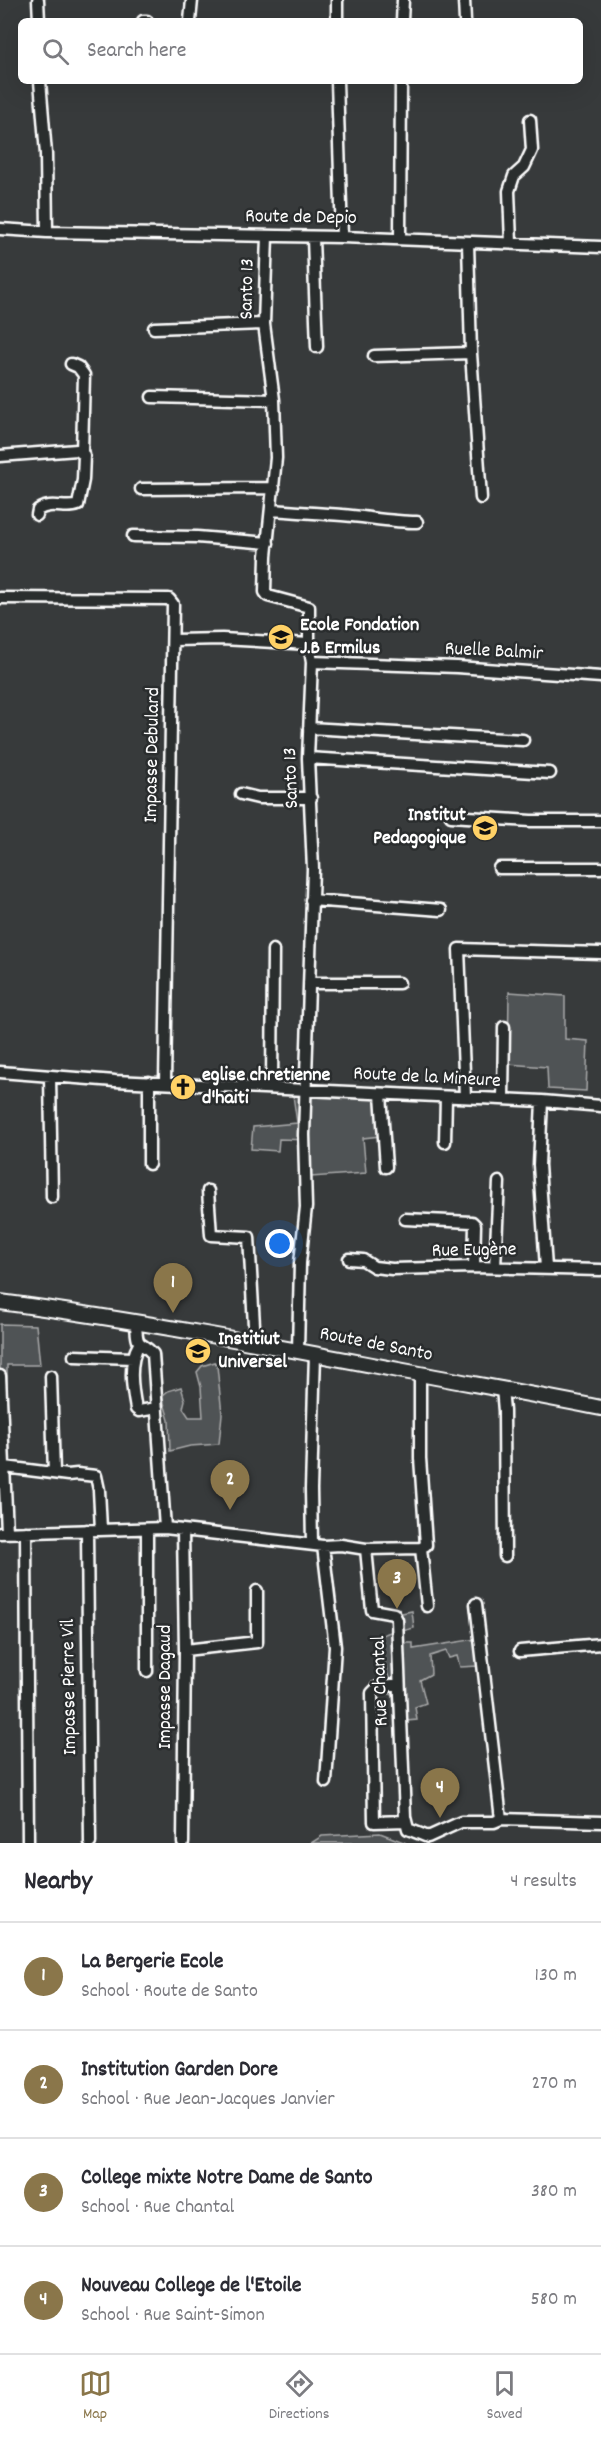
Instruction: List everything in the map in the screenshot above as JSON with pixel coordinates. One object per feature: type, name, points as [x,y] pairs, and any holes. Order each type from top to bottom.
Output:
[{"type":"main road","name":"Route de Santo","points":[[0,1302],[255,1343],[601,1408]]},
{"type":"street","points":[[32,0],[38,0],[39,18]]},
{"type":"street","points":[[190,18],[192,0]]},
{"type":"street","points":[[337,0],[337,18]]},
{"type":"street","points":[[402,18],[403,0]]},
{"type":"street","points":[[464,0],[465,18]]},
{"type":"street","points":[[40,84],[46,154],[47,232]]},
{"type":"street","points":[[337,84],[342,237]]},
{"type":"street","points":[[400,239],[401,84]]},
{"type":"street","points":[[511,243],[510,182],[528,160],[532,150],[530,120]]},
{"type":"street","name":"Route de Depio","points":[[0,229],[47,232],[342,237],[601,247]]},
{"type":"street","name":"Santo 13","points":[[267,236],[264,324],[274,400],[274,488],[268,543],[266,594],[309,607],[309,644],[312,662],[308,758],[313,869],[306,1090],[306,1207],[300,1263],[298,1351]]},
{"type":"street","points":[[313,238],[317,347]]},
{"type":"street","points":[[468,243],[471,353],[481,498]]},
{"type":"street","points":[[154,328],[264,324]]},
{"type":"street","points":[[374,356],[471,353]]},
{"type":"street","points":[[37,515],[38,510],[47,505],[78,505],[84,469],[82,452],[84,375],[78,367],[71,364]]},
{"type":"street","points":[[152,397],[274,400]]},
{"type":"street","points":[[0,456],[82,452]]},
{"type":"street","points":[[141,489],[274,488]]},
{"type":"street","points":[[272,510],[417,522]]},
{"type":"street","points":[[133,536],[197,537],[268,543]]},
{"type":"street","name":"Impasse Debulard","points":[[0,598],[169,599],[173,604],[165,1083]]},
{"type":"street","points":[[174,640],[222,639],[309,644]]},
{"type":"street","name":"Ruelle Balmir","points":[[312,662],[457,667],[601,677]]},
{"type":"street","points":[[309,728],[523,740]]},
{"type":"street","points":[[308,758],[550,773]]},
{"type":"street","points":[[241,794],[258,798],[311,798]]},
{"type":"street","points":[[451,816],[531,821],[601,821]]},
{"type":"street","points":[[500,868],[601,868]]},
{"type":"street","points":[[311,900],[441,910]]},
{"type":"street","points":[[465,1097],[459,949],[601,953]]},
{"type":"street","points":[[272,1088],[273,950]]},
{"type":"street","points":[[309,983],[399,983]]},
{"type":"street","points":[[503,1099],[504,1027]]},
{"type":"street","name":"Route de la Mineure","points":[[0,1072],[165,1083],[542,1101],[601,1107]]},
{"type":"street","points":[[50,1076],[52,1197]]},
{"type":"street","points":[[149,1082],[149,1164]]},
{"type":"street","points":[[381,1094],[386,1167]]},
{"type":"street","points":[[445,1142],[446,1097]]},
{"type":"street","points":[[542,1101],[539,1165],[546,1268]]},
{"type":"street","points":[[495,1267],[499,1182]]},
{"type":"street","points":[[208,1191],[212,1235],[249,1237],[255,1343]]},
{"type":"street","points":[[405,1219],[472,1222],[475,1225],[474,1267]]},
{"type":"street","name":"Rue Eugène","points":[[349,1259],[363,1260],[375,1266],[392,1269],[495,1267],[601,1269]]},
{"type":"street","points":[[136,1323],[136,1340],[153,1354],[165,1528]]},
{"type":"street","points":[[139,1344],[133,1358],[135,1409],[139,1412],[157,1408]]},
{"type":"street","points":[[315,1354],[310,1489],[335,1647],[326,1782]]},
{"type":"street","points":[[74,1356],[133,1358]]},
{"type":"street","points":[[0,1376],[5,1467],[4,1532],[165,1528],[366,1549],[421,1548],[426,1545],[420,1458],[420,1374]]},
{"type":"street","points":[[51,1376],[54,1473]]},
{"type":"street","points":[[502,1388],[505,1556]]},
{"type":"street","points":[[5,1467],[96,1476],[99,1490],[100,1529]]},
{"type":"street","points":[[147,1528],[147,1671]]},
{"type":"street","name":"Impasse Pierre Vil","points":[[87,1530],[90,1843]]},
{"type":"street","name":"Impasse Dagaud","points":[[183,1531],[186,1650],[183,1843]]},
{"type":"street","points":[[26,1532],[28,1843]]},
{"type":"street","points":[[421,1548],[427,1606]]},
{"type":"street","name":"Rue Chantal","points":[[366,1549],[372,1610],[394,1614],[397,1620],[407,1825]]},
{"type":"street","points":[[186,1650],[258,1642],[257,1591]]},
{"type":"street","points":[[476,1604],[501,1819]]},
{"type":"street","points":[[520,1651],[601,1644]]},
{"type":"street","points":[[399,1684],[375,1688],[372,1693],[374,1822],[407,1825],[428,1837],[461,1822],[494,1822],[501,1819],[601,1822]]},
{"type":"shaded area","points":[[509,992],[565,996],[565,1039],[588,1041],[586,1091],[548,1089],[547,1067],[508,1064]]},
{"type":"shaded area","points":[[293,1095],[376,1098],[380,1136],[363,1138],[366,1173],[311,1177],[310,1140],[279,1139],[278,1151],[251,1149],[253,1127],[297,1123]]},
{"type":"shaded area","points":[[0,1324],[36,1325],[40,1365],[7,1365],[7,1432],[0,1433]]},
{"type":"shaded area","points":[[215,1362],[222,1414],[219,1444],[190,1446],[170,1451],[169,1420],[162,1396],[168,1391],[181,1387],[185,1400],[183,1408],[189,1417],[203,1417],[201,1387],[197,1372],[202,1366]]},
{"type":"shaded area","points":[[412,1611],[414,1628],[402,1631],[402,1643],[413,1643],[413,1649],[476,1639],[478,1666],[460,1667],[457,1656],[449,1658],[446,1651],[430,1656],[431,1674],[420,1680],[426,1703],[415,1707],[417,1720],[396,1722],[393,1695],[387,1693],[375,1696],[372,1682],[389,1678],[377,1637],[393,1631],[392,1620],[402,1613]]},
{"type":"shaded area","points":[[380,1833],[406,1843],[311,1843],[322,1836]]},
{"type":"place","name":"Ecole Fondation J.B Ermilus","points":[[281,637]]},
{"type":"place","name":"Institut Pedagogique","points":[[485,828]]},
{"type":"place","name":"eglise chretienne d'haiti","points":[[183,1087]]},
{"type":"place","name":"La Bergerie Ecole","points":[[173,1313]]},
{"type":"place","name":"Institiut Universel","points":[[198,1351]]},
{"type":"place","name":"Institution Garden Dore","points":[[230,1510]]},
{"type":"place","name":"College mixte Notre Dame de Santo","points":[[397,1609]]},
{"type":"place","name":"Nouveau College de l'Etoile","points":[[440,1818]]}]
